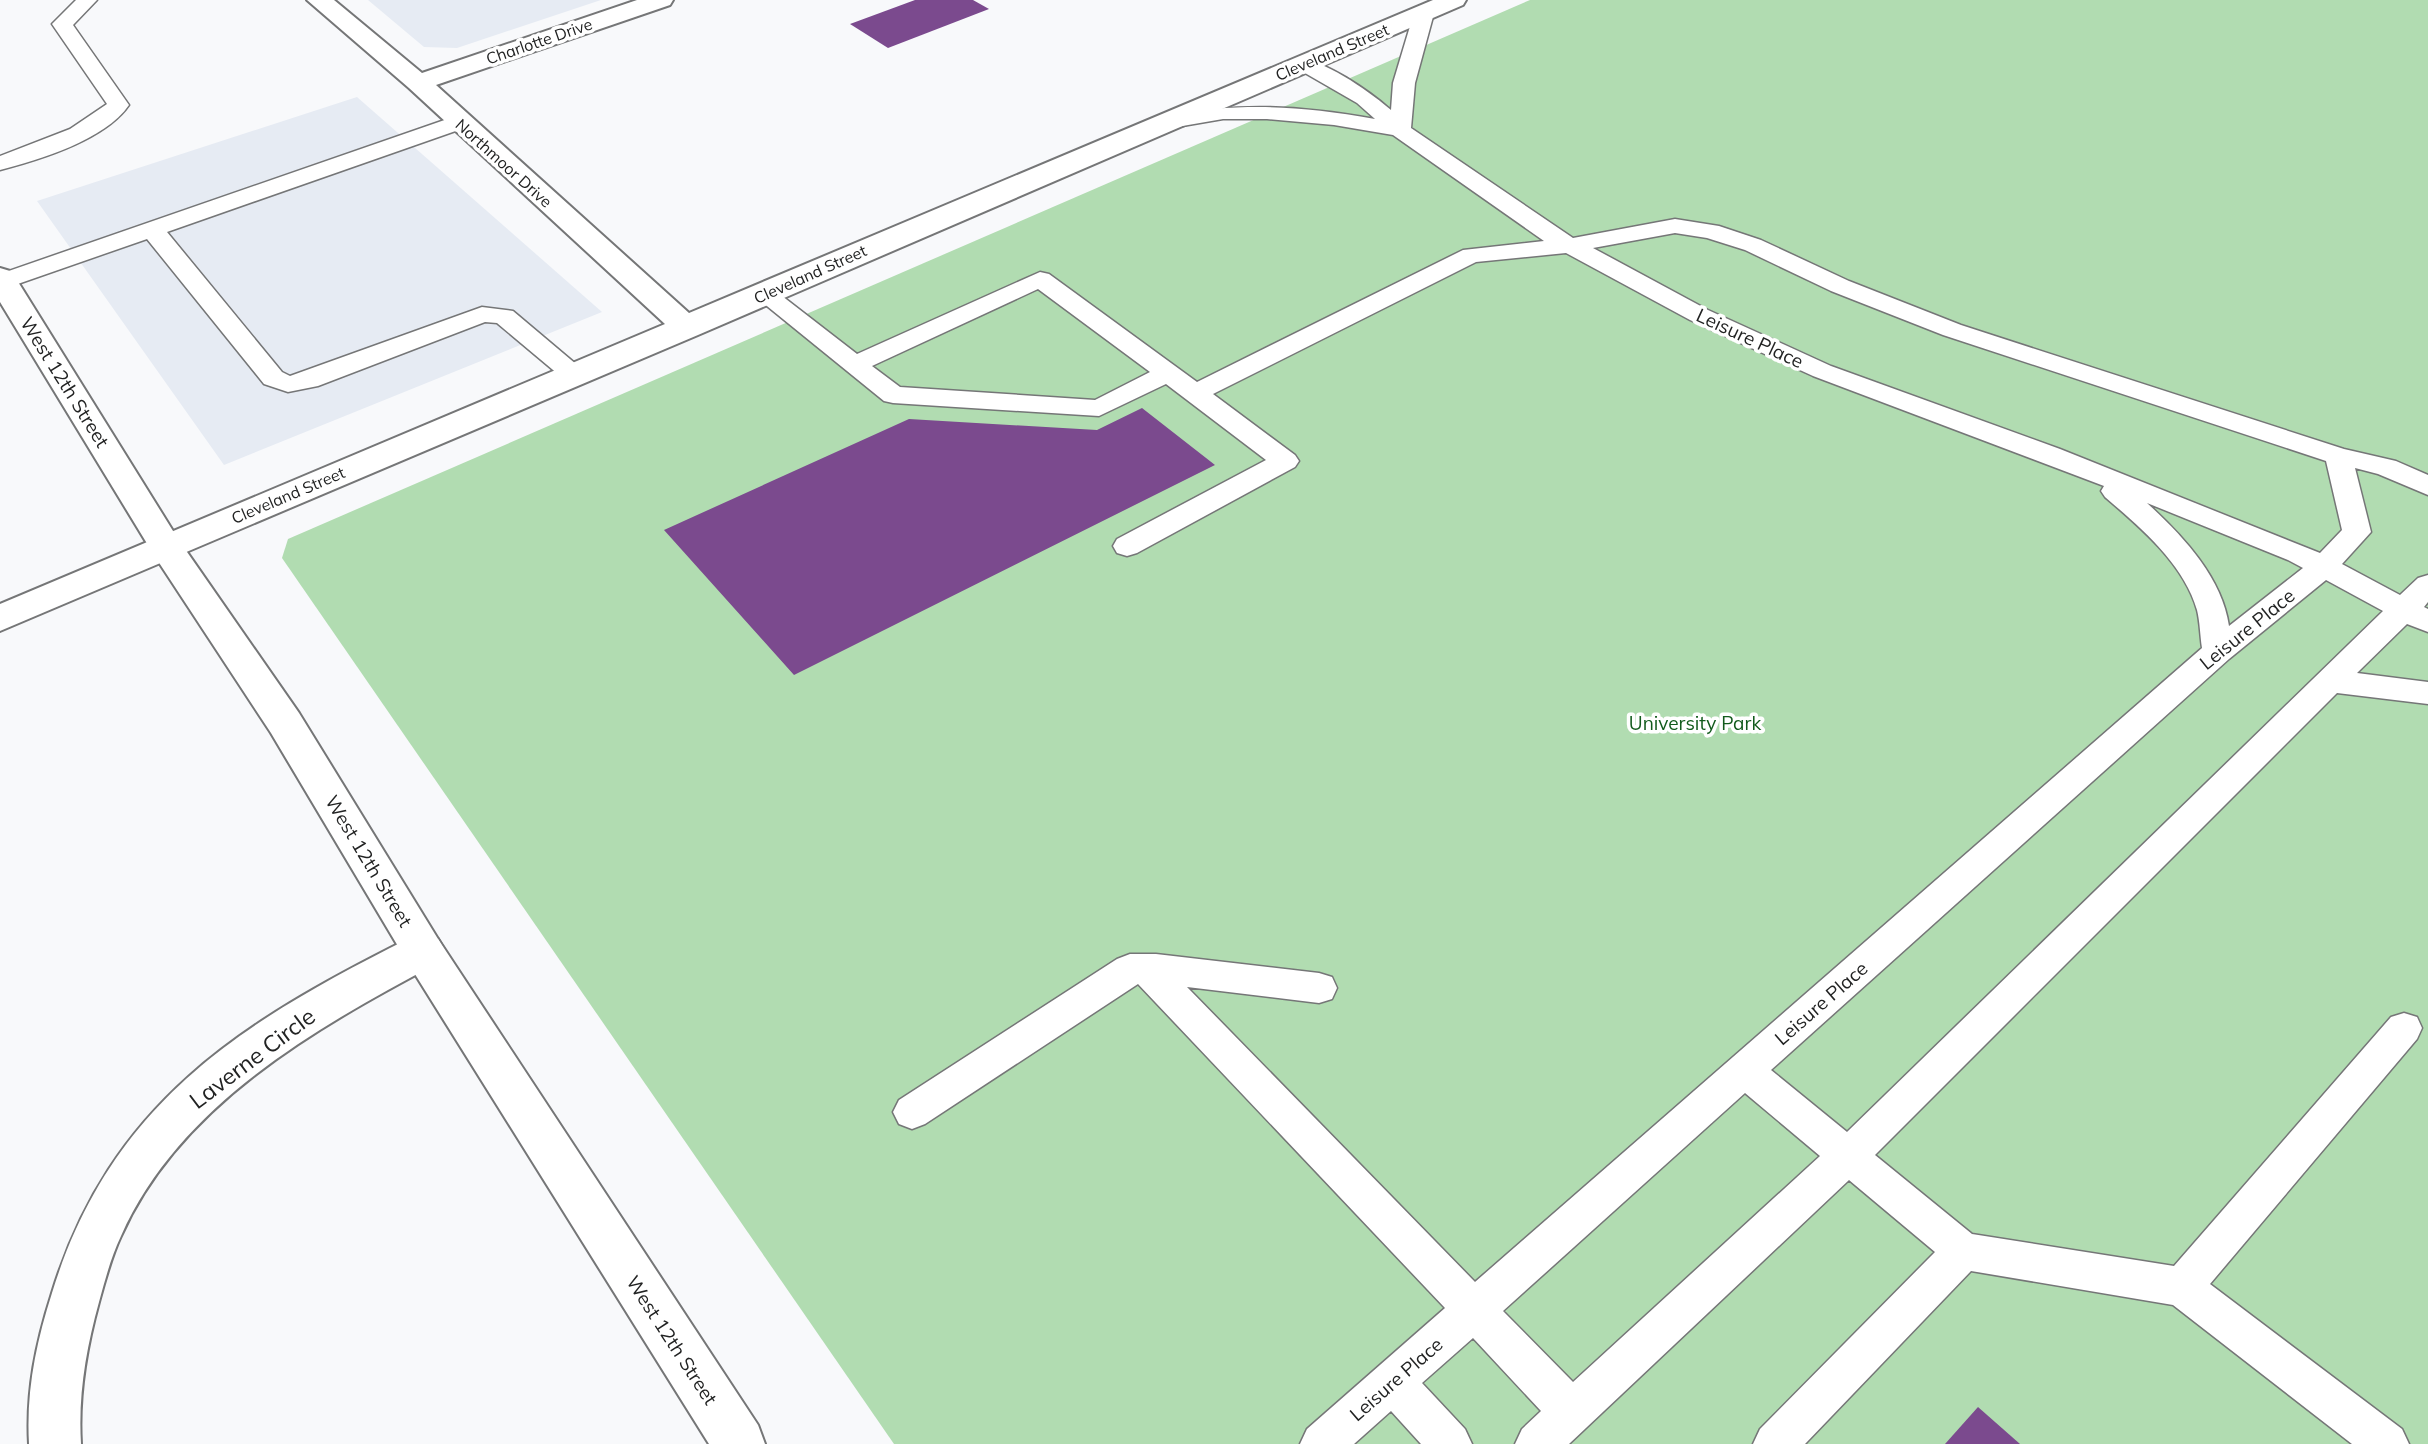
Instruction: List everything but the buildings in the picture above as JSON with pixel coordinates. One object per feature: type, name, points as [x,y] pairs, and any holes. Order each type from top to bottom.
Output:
[{"type":"street","name":"Northmoor Drive","points":[[319,0],[418,83],[687,328]]},
{"type":"street","name":"Charlotte Drive","points":[[418,83],[661,0]]},
{"type":"street","name":"Cleveland Street","points":[[0,618],[687,328],[1161,122],[1305,65],[1454,0]]},
{"type":"street","name":"West 12th Street","points":[[2,279],[166,547],[285,723],[423,951],[739,1444]]},
{"type":"street","name":"Laverne Circle","points":[[55,1444],[52,1407],[57,1363],[86,1260],[104,1218],[127,1178],[178,1116],[221,1077],[283,1030],[350,988],[423,951]]},
{"type":"lane","points":[[0,163],[48,147],[100,124],[118,105],[62,24],[87,0]]},
{"type":"lane","points":[[1400,130],[1404,83],[1424,13]]},
{"type":"lane","name":"Leisure Place","points":[[1305,65],[1365,97],[1400,130],[1487,193],[1568,246],[1760,344],[1822,371],[2298,554],[2416,616]]},
{"type":"lane","name":"Leisure Place","points":[[1161,122],[1223,113],[1270,113],[1356,122],[1400,130]]},
{"type":"lane","points":[[2,279],[459,122]]},
{"type":"lane","points":[[1195,393],[1471,255],[1568,246],[1675,226],[1711,231],[1753,245],[1840,286],[1951,330],[2338,456],[2386,467],[2428,486]]},
{"type":"lane","points":[[152,229],[273,379],[288,384],[309,380],[482,314],[504,316],[574,375]]},
{"type":"lane","points":[[856,364],[1040,279],[1285,461],[1127,546]]},
{"type":"lane","points":[[764,294],[893,395],[1099,408],[1168,373]]},
{"type":"lane","name":"Leisure Place","points":[[1322,1444],[2218,651],[2323,567],[2357,532],[2338,456]]},
{"type":"lane","points":[[2085,470],[2116,491],[2163,534],[2199,585],[2211,608],[2218,651]]},
{"type":"lane","points":[[1538,1444],[1849,1155],[2331,681],[2416,616],[2428,585]]},
{"type":"lane","points":[[2331,681],[2428,693]]},
{"type":"lane","points":[[912,1112],[1130,969],[1319,988]]},
{"type":"lane","points":[[1146,969],[1572,1412]]},
{"type":"lane","points":[[2182,1287],[2404,1028]]},
{"type":"lane","points":[[1744,1070],[1963,1251],[2182,1287],[2387,1444]]},
{"type":"lane","points":[[1775,1444],[1963,1251]]},
{"type":"lane","points":[[1392,1381],[1450,1444]]},
{"type":"shaded area","points":[[368,0],[601,0],[457,48],[424,47]]},
{"type":"shaded area","points":[[357,97],[602,312],[224,465],[37,201]]},
{"type":"green space","name":"University Park","points":[[1530,0],[2428,0],[2428,1444],[894,1444],[282,558],[288,539]]}]
